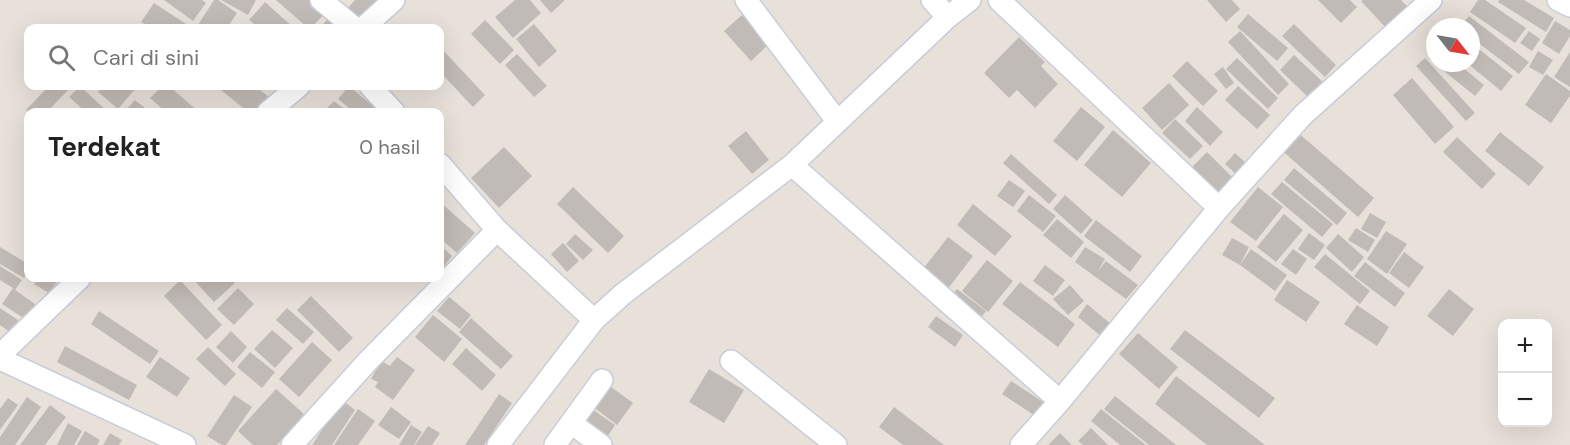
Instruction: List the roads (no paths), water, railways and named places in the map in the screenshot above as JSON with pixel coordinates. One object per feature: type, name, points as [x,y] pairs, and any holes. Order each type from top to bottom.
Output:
[{"type":"street","points":[[321,0],[350,24]]},
{"type":"street","points":[[367,24],[394,0]]},
{"type":"street","points":[[746,0],[837,122]]},
{"type":"street","points":[[932,0],[948,17]]},
{"type":"street","points":[[498,445],[594,320],[622,294],[792,165],[948,17],[970,0]]},
{"type":"street","points":[[999,0],[1219,208]]},
{"type":"street","points":[[1021,445],[1219,208],[1303,115],[1431,0]]},
{"type":"street","points":[[1558,0],[1570,6]]},
{"type":"street","points":[[273,108],[294,90]]},
{"type":"street","points":[[374,90],[390,108]]},
{"type":"street","points":[[792,165],[1060,401]]},
{"type":"street","points":[[444,169],[497,230],[594,320]]},
{"type":"street","points":[[292,445],[368,361],[497,230]]},
{"type":"street","points":[[76,282],[0,357],[185,445]]},
{"type":"street","points":[[731,361],[836,445]]},
{"type":"street","points":[[555,445],[602,380]]},
{"type":"street","points":[[571,423],[601,445]]}]
